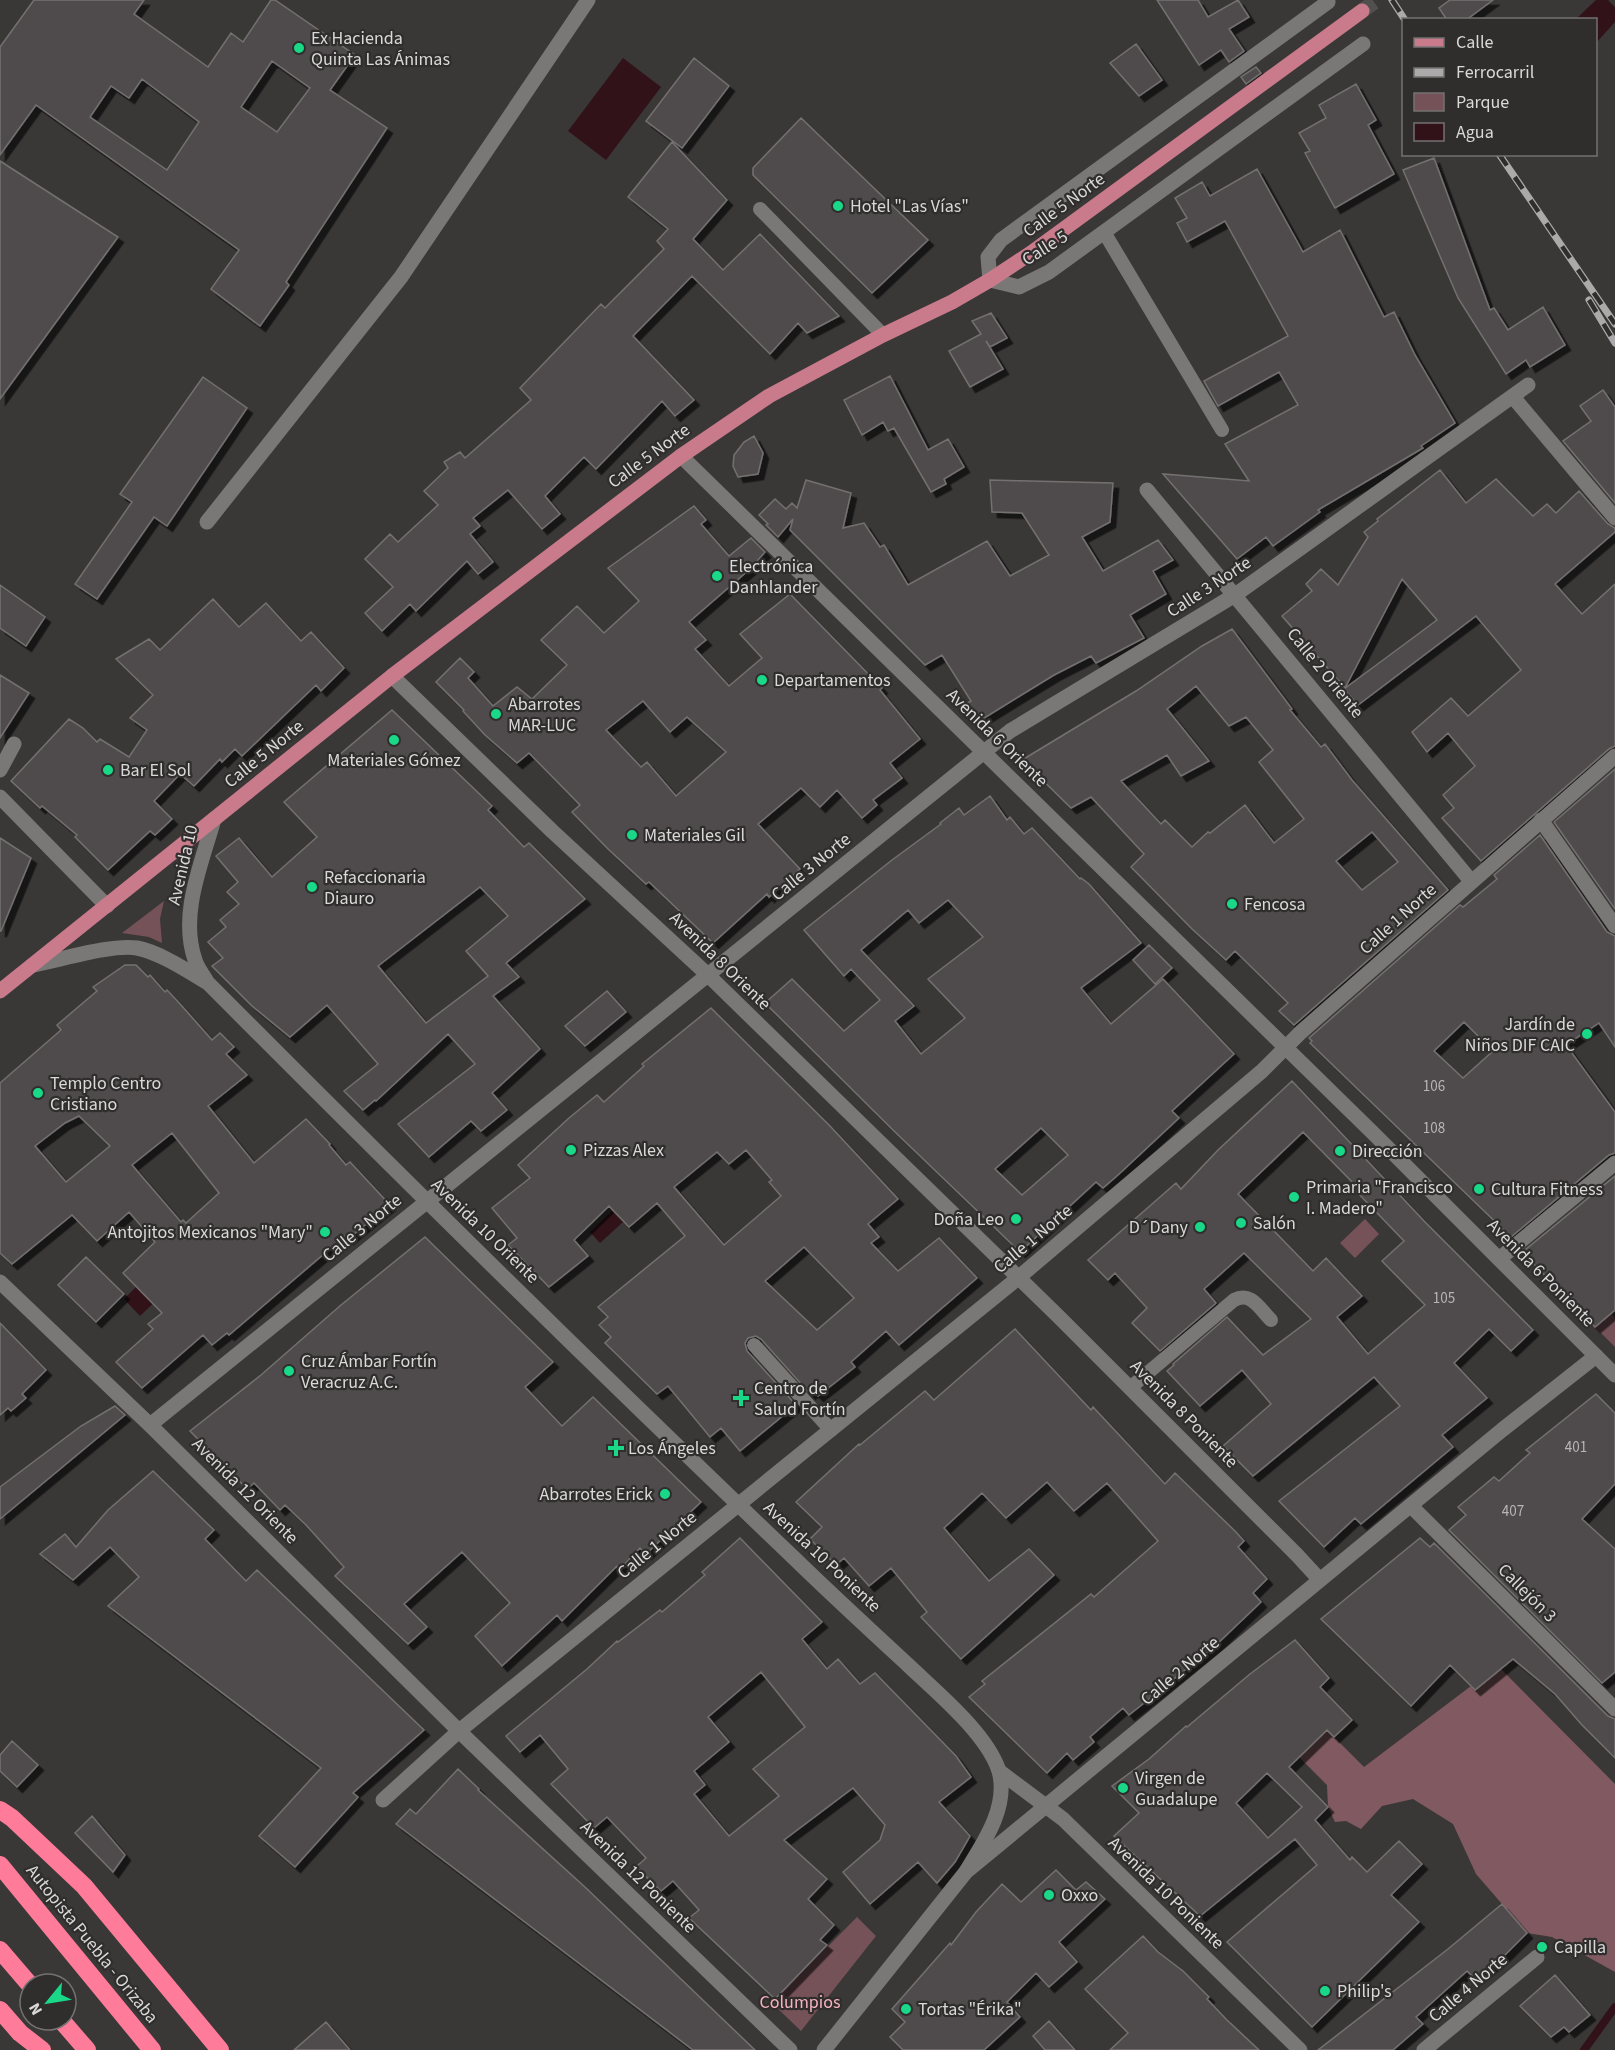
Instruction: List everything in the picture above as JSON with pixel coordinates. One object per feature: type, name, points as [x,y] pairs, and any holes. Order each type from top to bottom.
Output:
[{"type":"highway","points":[[0,1810],[12,1818],[84,1886],[220,2050]]},
{"type":"highway","name":"Autopista Puebla - Orizaba","points":[[0,1865],[152,2050]]},
{"type":"highway","points":[[0,1950],[19,1972]]},
{"type":"highway","points":[[0,2010],[20,2033],[42,2050]]},
{"type":"highway","points":[[71,2032],[87,2050]]},
{"type":"main road","name":"Calle 5 Norte","points":[[0,991],[392,676],[681,456],[769,396],[883,335],[952,302],[990,280],[1031,253],[1362,11]]},
{"type":"street","points":[[207,522],[401,277],[588,0]]},
{"type":"street","name":"Calle 5","points":[[1328,2],[1001,240],[988,257],[990,280],[1019,287],[1048,272],[1363,44]]},
{"type":"street","name":"Calle 3 Norte","points":[[150,1425],[1010,732],[1235,595],[1528,385]]},
{"type":"street","points":[[1513,397],[1615,518]]},
{"type":"street","name":"Avenida 6 Oriente","points":[[681,456],[1285,1048]]},
{"type":"street","name":"Calle 2 Oriente","points":[[1147,490],[1471,881]]},
{"type":"street","name":"Avenida 8 Oriente","points":[[392,676],[552,831],[709,976],[1018,1278]]},
{"type":"street","points":[[0,770],[14,744]]},
{"type":"street","name":"Calle 1 Norte","points":[[383,1800],[459,1731],[1018,1278],[1262,1071],[1471,881],[1615,756]]},
{"type":"street","points":[[0,797],[107,906]]},
{"type":"street","name":"Avenida 10","points":[[207,982],[195,962],[190,943],[190,917],[194,890],[214,819]]},
{"type":"street","points":[[1541,820],[1615,926]]},
{"type":"street","points":[[33,965],[121,947],[139,948],[174,962],[207,982]]},
{"type":"street","name":"Avenida 10 Oriente","points":[[207,982],[426,1202],[738,1504]]},
{"type":"street","name":"Avenida 6 Poniente","points":[[1285,1048],[1615,1375]]},
{"type":"street","points":[[1499,1259],[1615,1163]]},
{"type":"street","name":"Avenida 8 Poniente","points":[[1018,1278],[1131,1388],[1320,1580]]},
{"type":"street","name":"Avenida 12 Oriente","points":[[0,1282],[150,1425],[459,1731]]},
{"type":"street","name":"Calle 2 Norte","points":[[824,2050],[965,1873],[1596,1356]]},
{"type":"street","name":"Avenida 10 Poniente","points":[[738,1504],[964,1718],[987,1748],[999,1771],[1001,1796],[995,1820],[965,1873]]},
{"type":"street","name":"Callejón 3","points":[[1411,1506],[1615,1709]]},
{"type":"street","name":"Avenida 12 Poniente","points":[[459,1731],[790,2050]]},
{"type":"street","name":"Avenida 10 Poniente","points":[[999,1771],[1063,1819],[1300,2050]]},
{"type":"street","name":"Calle 4 Norte","points":[[1424,2050],[1537,1957]]},
{"type":"lane","points":[[760,209],[883,335]]},
{"type":"lane","points":[[1104,232],[1222,430]]},
{"type":"lane","points":[[1131,1388],[1241,1296],[1249,1297],[1271,1320]]},
{"type":"lane","points":[[754,1345],[831,1430]]},
{"type":"green space","points":[[164,901],[160,919],[162,943],[149,937],[122,933]]},
{"type":"green space","points":[[1365,1219],[1379,1234],[1355,1258],[1340,1243]]},
{"type":"green space","points":[[1611,1313],[1615,1318],[1615,1347],[1595,1327]]},
{"type":"green space","name":"Columpios","points":[[857,1917],[876,1936],[801,2031],[772,2003]]},
{"type":"shaded area","points":[[1501,1669],[1615,1784],[1615,1972],[1552,1937],[1527,1933],[1476,1874],[1453,1824],[1413,1799],[1382,1806],[1361,1829],[1346,1821],[1335,1822],[1328,1807],[1327,1785],[1299,1757],[1327,1730],[1364,1767],[1471,1686],[1475,1690]]},
{"type":"water","points":[[1596,0],[1608,0],[1615,7],[1615,22],[1597,42],[1597,18],[1577,18]]},
{"type":"water","points":[[623,58],[661,87],[606,160],[568,131]]},
{"type":"water","points":[[612,1211],[623,1222],[600,1243],[590,1232]]},
{"type":"water","points":[[144,1279],[161,1296],[140,1316],[124,1299]]},
{"type":"building","points":[[34,0],[144,0],[134,14],[208,67],[231,33],[243,42],[271,0],[275,0],[355,55],[330,90],[387,128],[286,282],[289,285],[260,326],[211,289],[239,250],[36,105],[0,155],[0,47]],"holes":[[[272,61],[310,88],[277,132],[241,107]],[[142,79],[199,122],[167,170],[90,117],[111,86],[129,98]]]},
{"type":"building","points":[[1157,0],[1198,0],[1208,17],[1238,0],[1249,17],[1229,29],[1244,51],[1229,62],[1221,50],[1199,65]]},
{"type":"building","points":[[1450,0],[1493,0],[1469,18],[1446,18],[1439,8]]},
{"type":"building","points":[[1136,44],[1162,80],[1139,96],[1110,63]]},
{"type":"building","points":[[694,58],[729,86],[682,148],[646,121]]},
{"type":"building","points":[[1256,67],[1261,73],[1246,84],[1241,77]]},
{"type":"building","points":[[1356,84],[1376,120],[1368,125],[1394,174],[1335,208],[1305,153],[1310,151],[1299,133],[1326,118],[1319,105]]},
{"type":"building","name":"Hotel \"Las Vías\"","points":[[801,118],[928,240],[872,293],[753,175],[753,168]]},
{"type":"building","points":[[672,142],[727,200],[693,239],[723,270],[760,234],[839,316],[807,333],[798,323],[770,354],[692,276],[633,336],[694,400],[675,416],[662,401],[596,469],[584,457],[545,496],[560,514],[542,529],[508,490],[473,518],[480,526],[470,534],[493,562],[478,574],[467,561],[416,611],[410,604],[382,631],[365,613],[393,587],[365,559],[390,534],[398,542],[438,505],[424,491],[448,468],[444,462],[460,452],[465,458],[531,400],[520,388],[601,304],[605,308],[664,249],[657,241],[668,229],[628,197]]},
{"type":"building","points":[[1434,158],[1490,310],[1494,308],[1508,330],[1543,307],[1565,345],[1530,367],[1526,360],[1506,374],[1458,298],[1403,170]]},
{"type":"building","points":[[0,161],[118,237],[0,399]]},
{"type":"building","points":[[1257,169],[1303,252],[1340,230],[1384,317],[1394,312],[1415,355],[1455,423],[1421,446],[1423,448],[1318,510],[1320,512],[1273,546],[1266,537],[1237,559],[1163,474],[1249,481],[1225,444],[1298,405],[1279,372],[1218,406],[1204,381],[1288,336],[1225,221],[1187,242],[1177,223],[1187,218],[1175,198],[1202,182],[1210,196]]},
{"type":"building","points":[[991,313],[1007,338],[990,347],[986,341],[1003,369],[970,387],[949,351],[981,334],[972,321]]},
{"type":"building","points":[[890,376],[928,450],[948,439],[964,467],[944,479],[946,484],[931,492],[894,428],[888,431],[883,422],[862,435],[844,400]]},
{"type":"building","points":[[203,377],[247,408],[167,526],[154,517],[97,599],[75,584],[132,502],[120,494]]},
{"type":"building","points":[[1603,390],[1615,407],[1615,503],[1563,441],[1591,421],[1580,406]]},
{"type":"building","points":[[754,436],[763,453],[758,474],[738,477],[733,466],[734,455],[744,442]]},
{"type":"building","points":[[1440,470],[1466,503],[1496,479],[1533,516],[1547,504],[1556,513],[1579,491],[1608,524],[1615,528],[1615,532],[1555,584],[1582,614],[1615,584],[1615,746],[1481,861],[1442,818],[1454,808],[1443,795],[1475,766],[1448,733],[1427,752],[1412,732],[1451,698],[1468,716],[1521,670],[1476,616],[1358,705],[1344,689],[1437,620],[1402,579],[1345,688],[1282,616],[1312,591],[1306,584],[1321,569],[1338,585],[1368,537],[1364,532],[1378,521],[1377,519]]},
{"type":"building","points":[[806,480],[851,493],[843,528],[864,523],[880,547],[884,545],[908,585],[987,541],[1010,576],[1049,555],[1022,513],[992,512],[990,480],[1113,483],[1110,522],[1082,537],[1103,571],[1158,540],[1173,560],[1153,571],[1166,594],[1130,615],[1144,638],[1096,663],[1091,656],[1054,675],[981,720],[966,704],[971,701],[942,655],[925,665],[790,530],[793,519],[778,537],[766,525],[768,524],[759,515],[775,499],[786,509],[792,503],[797,508]]},
{"type":"building","points":[[694,506],[706,520],[701,524],[729,556],[751,538],[765,552],[750,569],[689,622],[706,640],[695,649],[729,686],[762,658],[740,634],[790,594],[882,688],[880,690],[920,739],[890,763],[902,778],[873,800],[877,805],[862,818],[837,790],[820,807],[801,788],[758,824],[800,869],[769,897],[767,894],[713,943],[649,882],[646,884],[608,849],[572,812],[580,805],[529,753],[517,763],[485,735],[436,682],[460,658],[474,672],[468,678],[493,706],[517,687],[532,699],[567,665],[541,640],[577,606],[604,633],[639,601],[608,568]],"holes":[[[643,701],[670,732],[687,717],[726,752],[676,796],[647,762],[641,767],[606,730]]]},
{"type":"building","points":[[0,585],[45,617],[26,646],[0,628]]},
{"type":"building","points":[[213,599],[239,627],[266,603],[301,641],[311,632],[344,668],[321,691],[316,685],[242,756],[235,749],[222,762],[220,759],[194,786],[180,774],[154,801],[172,819],[155,835],[150,831],[108,870],[75,837],[77,835],[42,806],[40,808],[11,781],[69,719],[83,728],[97,742],[100,739],[129,757],[147,730],[130,718],[153,695],[116,659],[149,639],[160,650]]},
{"type":"building","points":[[1232,629],[1292,709],[1290,710],[1321,747],[1325,744],[1352,780],[1448,890],[1294,1025],[1279,1011],[1288,1003],[1235,951],[1226,960],[1131,867],[1144,854],[1091,797],[1071,808],[1022,760],[1136,691],[1202,646]],"holes":[[[1196,686],[1229,726],[1246,717],[1273,750],[1259,762],[1304,819],[1274,843],[1245,805],[1210,833],[1208,832],[1192,847],[1165,820],[1161,824],[1121,781],[1167,755],[1181,776],[1209,761],[1167,709]],[[1372,832],[1398,862],[1362,890],[1336,861]]]},
{"type":"building","points":[[0,675],[29,693],[0,738]]},
{"type":"building","points":[[392,710],[492,806],[488,810],[524,847],[529,843],[585,899],[506,963],[519,977],[493,996],[540,1049],[492,1093],[507,1110],[481,1131],[471,1121],[429,1157],[398,1124],[475,1064],[448,1034],[376,1101],[363,1110],[344,1091],[378,1064],[327,1005],[290,1037],[252,1006],[212,966],[223,958],[208,942],[226,927],[220,920],[239,904],[227,892],[238,882],[216,856],[239,838],[272,877],[317,837],[284,802]],"holes":[[[480,887],[508,916],[466,951],[488,976],[426,1023],[378,966]]]},
{"type":"building","points":[[1615,769],[1615,909],[1554,822]]},
{"type":"building","points":[[990,796],[1007,820],[1010,817],[1024,834],[1032,828],[1080,879],[1089,884],[1141,943],[1081,988],[1111,1024],[1163,979],[1234,1054],[1172,1111],[1179,1118],[1118,1175],[1103,1188],[1096,1182],[1020,1252],[765,1003],[792,979],[844,1031],[880,1000],[851,969],[844,976],[804,930],[959,808],[964,815]],"holes":[[[948,900],[983,937],[928,979],[965,1018],[921,1054],[895,1021],[914,1006],[861,950],[908,910],[919,923]],[[1041,1128],[1068,1155],[1022,1195],[995,1169]]]},
{"type":"building","points":[[1540,835],[1607,932],[1615,936],[1615,1047],[1599,1023],[1566,1045],[1615,1112],[1615,1153],[1609,1155],[1511,1237],[1310,1043],[1312,1041],[1309,1038],[1460,905],[1463,907],[1497,879],[1494,875]],"holes":[[[1464,1022],[1493,1051],[1463,1078],[1434,1051]]]},
{"type":"building","points":[[0,838],[31,858],[1,931],[0,931]]},
{"type":"building","points":[[1149,945],[1172,968],[1155,984],[1133,960]]},
{"type":"building","points":[[125,965],[136,965],[148,977],[150,975],[165,992],[167,990],[212,1040],[220,1033],[234,1047],[226,1054],[247,1075],[208,1106],[254,1163],[306,1119],[346,1165],[350,1162],[390,1205],[348,1239],[345,1236],[229,1335],[227,1333],[212,1345],[203,1335],[142,1388],[116,1362],[153,1329],[148,1324],[162,1313],[123,1273],[155,1242],[129,1212],[97,1241],[72,1215],[12,1264],[0,1253],[0,1083],[61,1030],[57,1025],[97,991],[93,987]],"holes":[[[79,1116],[110,1146],[66,1182],[35,1146],[65,1123]],[[172,1133],[219,1193],[186,1223],[183,1220],[181,1222],[132,1165]]]},
{"type":"building","points":[[607,991],[626,1012],[585,1046],[565,1026]]},
{"type":"building","points":[[711,1008],[830,1126],[898,1199],[868,1224],[879,1237],[871,1243],[898,1271],[939,1238],[977,1278],[899,1345],[886,1331],[851,1362],[855,1367],[818,1396],[813,1391],[810,1394],[761,1339],[756,1336],[748,1338],[745,1343],[747,1351],[796,1405],[740,1451],[721,1428],[710,1437],[668,1386],[657,1394],[605,1343],[611,1337],[599,1325],[608,1317],[598,1307],[685,1236],[657,1203],[629,1227],[609,1206],[574,1240],[588,1256],[549,1287],[508,1245],[517,1238],[492,1208],[530,1178],[518,1165],[597,1095],[604,1102],[644,1066],[642,1064]],"holes":[[[746,1150],[772,1180],[769,1182],[781,1196],[724,1245],[674,1187],[717,1152],[729,1164]],[[804,1247],[854,1298],[817,1330],[765,1281]]]},
{"type":"building","points":[[1292,1081],[1425,1222],[1533,1330],[1511,1351],[1489,1329],[1454,1363],[1487,1398],[1442,1435],[1453,1447],[1361,1524],[1355,1518],[1324,1547],[1279,1501],[1400,1406],[1374,1377],[1253,1476],[1223,1446],[1271,1404],[1242,1370],[1200,1406],[1167,1371],[1227,1317],[1263,1355],[1311,1319],[1244,1253],[1204,1289],[1216,1303],[1160,1351],[1132,1323],[1147,1308],[1115,1273],[1108,1280],[1088,1260],[1176,1183],[1181,1189],[1218,1150]],"holes":[[[1303,1132],[1354,1184],[1351,1186],[1404,1241],[1382,1261],[1425,1305],[1368,1354],[1337,1317],[1362,1296],[1326,1258],[1313,1271],[1238,1194]]]},
{"type":"building","points":[[1615,1176],[1615,1310],[1595,1327],[1525,1255],[1527,1253],[1525,1250]]},
{"type":"building","points":[[425,1237],[553,1362],[525,1387],[562,1426],[593,1397],[701,1502],[646,1554],[640,1548],[620,1569],[617,1566],[562,1621],[557,1615],[502,1666],[475,1636],[510,1603],[462,1552],[404,1604],[427,1627],[408,1644],[335,1576],[344,1567],[306,1525],[285,1505],[280,1510],[254,1483],[247,1489],[190,1431],[261,1375],[341,1305]]},
{"type":"building","points":[[86,1257],[124,1294],[96,1322],[58,1285]]},
{"type":"building","points":[[0,1323],[46,1370],[22,1394],[26,1398],[11,1411],[8,1408],[0,1415]]},
{"type":"building","points":[[1015,1329],[1091,1410],[1093,1407],[1165,1484],[1175,1473],[1236,1532],[1244,1541],[1238,1547],[1267,1579],[1253,1593],[1261,1602],[1215,1646],[1129,1715],[1123,1708],[1090,1737],[1094,1742],[1073,1760],[1067,1753],[1047,1773],[969,1697],[985,1684],[982,1681],[1091,1594],[1094,1597],[1158,1541],[1107,1483],[1074,1511],[1047,1482],[1006,1518],[982,1493],[944,1528],[989,1581],[1029,1549],[1054,1575],[961,1659],[921,1617],[927,1612],[891,1568],[869,1586],[844,1558],[836,1565],[810,1539],[822,1527],[796,1502],[859,1444],[925,1391],[934,1400]]},
{"type":"building","points":[[1596,1394],[1615,1413],[1615,1484],[1582,1519],[1615,1549],[1615,1672],[1602,1683],[1449,1530],[1466,1515],[1458,1507],[1494,1477],[1499,1481],[1530,1453],[1526,1450]]},
{"type":"building","points":[[115,1406],[125,1415],[0,1519],[0,1487],[81,1426]]},
{"type":"building","points":[[153,1471],[214,1530],[205,1539],[246,1581],[257,1570],[424,1730],[353,1793],[358,1797],[295,1867],[259,1836],[321,1768],[108,1606],[139,1577],[110,1547],[73,1580],[40,1554],[65,1534],[76,1547],[108,1510]]},
{"type":"building","points":[[740,1538],[822,1622],[802,1639],[827,1669],[838,1659],[860,1684],[875,1673],[956,1756],[971,1777],[939,1802],[970,1836],[955,1862],[937,1883],[918,1862],[870,1904],[843,1872],[880,1840],[885,1825],[853,1788],[784,1840],[827,1879],[808,1899],[834,1925],[820,1940],[827,1945],[775,1999],[689,1918],[699,1910],[673,1881],[661,1891],[636,1867],[646,1858],[607,1817],[594,1828],[551,1784],[568,1769],[540,1735],[520,1752],[506,1736],[617,1641],[660,1610],[662,1612],[705,1575],[702,1572]],"holes":[[[761,1672],[805,1727],[753,1769],[779,1796],[729,1836],[694,1794],[705,1785],[694,1771],[729,1742],[708,1717]]]},
{"type":"building","points":[[1420,1538],[1430,1547],[1434,1543],[1608,1716],[1615,1719],[1615,1758],[1555,1694],[1513,1659],[1475,1690],[1450,1665],[1411,1706],[1321,1619]]},
{"type":"building","points":[[1295,1640],[1329,1678],[1320,1687],[1352,1720],[1334,1737],[1327,1730],[1289,1767],[1328,1807],[1315,1820],[1350,1860],[1352,1857],[1367,1872],[1399,1841],[1422,1864],[1391,1895],[1419,1922],[1312,2027],[1227,1942],[1317,1865],[1295,1839],[1200,1916],[1114,1836],[1139,1813],[1112,1786],[1149,1759],[1250,1674]],"holes":[[[1267,1773],[1302,1807],[1268,1838],[1236,1803]]]},
{"type":"building","points":[[12,1741],[38,1765],[17,1787],[0,1771],[0,1755]]},
{"type":"building","points":[[458,1769],[755,2050],[693,2050],[396,1824],[410,1809],[416,1814]]},
{"type":"building","points":[[92,1816],[125,1855],[113,1872],[75,1833]]},
{"type":"building","points":[[1056,1870],[1076,1890],[1086,1882],[1105,1899],[1059,1942],[1077,1962],[1049,1987],[1036,1973],[1007,2002],[1020,2017],[984,2050],[903,2050],[890,2037],[905,2022],[892,2009],[950,1943],[951,1945],[976,1912],[1002,1884],[1021,1902]]},
{"type":"building","points":[[1502,1904],[1527,1933],[1502,1958],[1475,1979],[1467,1971],[1416,2017],[1423,2024],[1393,2050],[1318,2050],[1448,1949]]},
{"type":"building","points":[[1143,1936],[1158,1952],[1183,1971],[1209,1997],[1207,1999],[1227,2020],[1259,2050],[1110,2050],[1128,2033],[1085,1989]]},
{"type":"building","points":[[1555,1975],[1590,2015],[1569,2032],[1564,2027],[1551,2037],[1520,2006]]},
{"type":"building","points":[[1049,2021],[1075,2050],[1045,2050],[1033,2036]]},
{"type":"building","points":[[326,2022],[350,2050],[294,2050]]},
{"type":"waterway","points":[[1584,2050],[1615,2007]]},
{"type":"tunnel","points":[[1362,11],[1377,0]]},
{"type":"railway","points":[[1392,0],[1404,18]]},
{"type":"railway","points":[[1500,156],[1615,324]]},
{"type":"railway","points":[[1589,300],[1615,343]]},
{"type":"place","name":"Ex Hacienda Quinta Las Ánimas","points":[[299,48]]},
{"type":"place","name":"Hotel \"Las Vías\"","points":[[838,206]]},
{"type":"place","name":"Electrónica Danhlander","points":[[717,576]]},
{"type":"place","name":"Departamentos","points":[[762,680]]},
{"type":"place","name":"Abarrotes MAR-LUC","points":[[496,714]]},
{"type":"place","name":"Materiales Gómez","points":[[394,740]]},
{"type":"place","name":"Bar El Sol","points":[[108,770]]},
{"type":"place","name":"Materiales Gil","points":[[632,835]]},
{"type":"place","name":"Refaccionaria Diauro","points":[[312,887]]},
{"type":"place","name":"Fencosa","points":[[1232,904]]},
{"type":"place","name":"Jardín de Niños DIF CAIC","points":[[1587,1034]]},
{"type":"place","name":"Templo Centro Cristiano","points":[[38,1093]]},
{"type":"place","name":"Pizzas Alex","points":[[571,1150]]},
{"type":"place","name":"Dirección","points":[[1340,1151]]},
{"type":"place","name":"Cultura Fitness","points":[[1479,1189]]},
{"type":"place","name":"Primaria \"Francisco I. Madero\"","points":[[1294,1197]]},
{"type":"place","name":"Doña Leo","points":[[1016,1219]]},
{"type":"place","name":"Salón","points":[[1241,1223]]},
{"type":"place","name":"D´Dany","points":[[1200,1227]]},
{"type":"place","name":"Antojitos Mexicanos \"Mary\"","points":[[325,1232]]},
{"type":"place","name":"Cruz Ámbar Fortín Veracruz A.C.","points":[[289,1371]]},
{"type":"place","name":"Centro de Salud Fortín","points":[[741,1398]]},
{"type":"place","name":"Los Ángeles","points":[[616,1448]]},
{"type":"place","name":"Abarrotes Erick","points":[[665,1494]]},
{"type":"place","name":"Virgen de Guadalupe","points":[[1123,1788]]},
{"type":"place","name":"Oxxo","points":[[1049,1895]]},
{"type":"place","name":"Capilla","points":[[1542,1947]]},
{"type":"place","name":"Philip's","points":[[1325,1991]]},
{"type":"place","name":"Tortas \"Érika\"","points":[[906,2009]]}]
